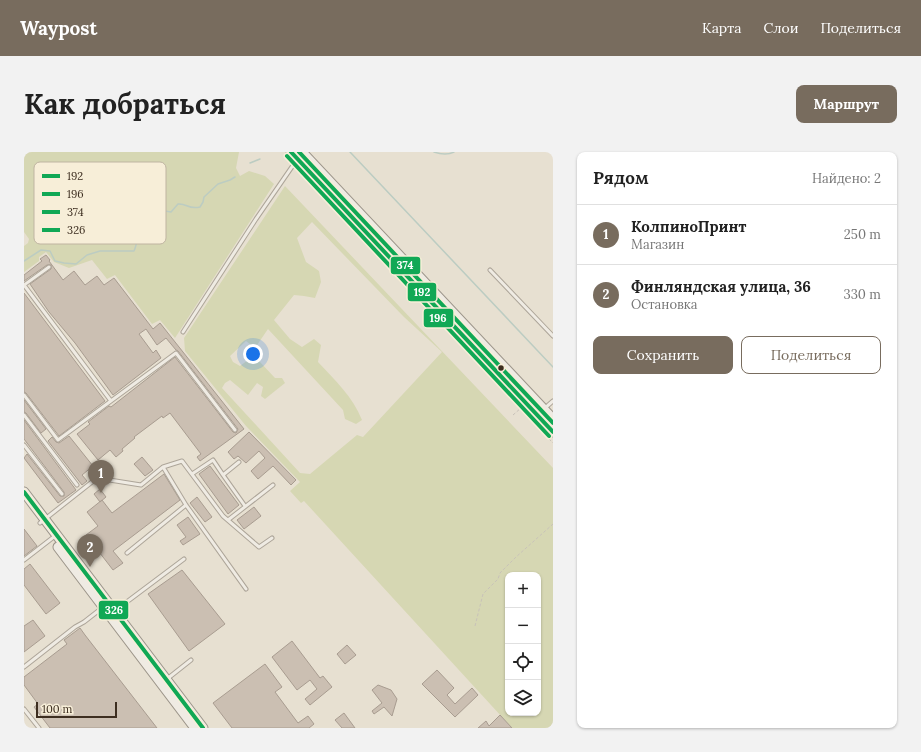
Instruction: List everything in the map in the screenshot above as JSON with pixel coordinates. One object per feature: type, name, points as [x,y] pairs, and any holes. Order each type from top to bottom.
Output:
[{"type":"main road","points":[[291,152],[300,156],[553,419]]},
{"type":"main road","points":[[300,156],[553,432]]},
{"type":"main road","points":[[24,492],[42,521],[103,607],[164,682],[204,728]]},
{"type":"main road","points":[[24,501],[42,521]]},
{"type":"main road","points":[[54,537],[114,611],[196,728]]},
{"type":"lane","points":[[183,332],[256,219],[300,156]]},
{"type":"lane","points":[[49,267],[24,285],[111,401]]},
{"type":"lane","points":[[490,270],[553,336]]},
{"type":"lane","points":[[24,395],[58,440],[176,353],[235,430]]},
{"type":"lane","points":[[544,410],[553,401]]},
{"type":"lane","points":[[24,414],[77,485]]},
{"type":"lane","points":[[24,445],[62,494]]},
{"type":"lane","points":[[42,521],[97,478],[141,485],[163,468],[182,460],[223,516],[259,547],[272,538]]},
{"type":"lane","points":[[192,474],[213,460],[245,506]]},
{"type":"lane","points":[[223,474],[239,462]]},
{"type":"lane","points":[[163,468],[186,505],[246,589]]},
{"type":"lane","points":[[228,520],[273,485]]},
{"type":"lane","points":[[127,553],[186,505]]},
{"type":"lane","points":[[24,560],[54,537]]},
{"type":"lane","points":[[114,611],[184,559]]},
{"type":"lane","points":[[24,667],[103,607]]},
{"type":"lane","points":[[164,682],[191,660]]},
{"type":"lane","points":[[24,709],[39,728]]},
{"type":"path","points":[[513,415],[523,406]]},
{"type":"path","points":[[475,626],[483,594],[498,579],[500,573],[553,524]]},
{"type":"green space","points":[[24,152],[239,152],[236,168],[240,176],[249,171],[265,176],[274,184],[175,338],[160,320],[152,324],[115,275],[107,279],[92,260],[69,268],[54,262],[46,252],[39,257],[39,261],[24,272],[24,246],[28,243],[29,239],[24,232]]},
{"type":"green space","points":[[285,186],[553,468],[553,728],[512,728],[304,501],[301,503],[290,491],[300,482],[246,426],[185,351],[184,338]],"holes":[[[312,222],[404,317],[442,352],[363,437],[357,435],[310,474],[300,473],[222,388],[225,383],[230,380],[248,395],[257,383],[263,387],[261,396],[265,399],[285,383],[282,378],[275,378],[260,362],[256,354],[240,366],[233,362],[230,356],[246,341],[255,348],[268,329],[343,410],[345,419],[356,424],[362,420],[349,396],[318,362],[321,345],[314,339],[302,347],[290,339],[274,320],[294,295],[315,298],[321,282],[319,271],[306,262],[297,238]]]},
{"type":"building","points":[[46,255],[63,280],[74,271],[85,285],[97,276],[104,285],[114,278],[153,329],[160,323],[244,429],[200,461],[197,457],[201,454],[170,413],[163,418],[162,416],[134,437],[135,438],[122,449],[123,451],[116,457],[110,450],[98,460],[77,434],[90,424],[88,422],[109,406],[111,407],[175,357],[233,432],[236,433],[238,429],[178,351],[166,338],[157,345],[146,329],[139,334],[153,353],[156,350],[161,358],[113,395],[75,343],[49,312],[30,284],[51,269],[51,265],[47,265],[24,281],[24,275],[42,261],[40,259]]},
{"type":"building","points":[[24,293],[105,401],[59,436],[24,392]]},
{"type":"building","points":[[24,400],[46,429],[41,433],[24,412]]},
{"type":"building","points":[[24,420],[76,490],[58,503],[24,458],[27,454],[60,496],[64,496],[64,492],[24,439]]},
{"type":"building","points":[[249,432],[296,480],[291,485],[273,466],[258,479],[251,471],[265,458],[259,451],[246,463],[238,456],[234,459],[228,452]]},
{"type":"building","points":[[69,436],[93,466],[82,475],[87,481],[82,485],[48,441],[52,437],[59,443]]},
{"type":"building","points":[[142,457],[153,470],[145,476],[134,464]]},
{"type":"building","points":[[210,466],[239,505],[228,514],[199,474]]},
{"type":"building","points":[[164,474],[180,500],[113,551],[123,563],[113,570],[86,535],[98,526],[87,512],[102,500],[112,513]]},
{"type":"building","points":[[100,489],[106,497],[100,502],[94,494]]},
{"type":"building","points":[[197,497],[212,517],[205,522],[190,503]]},
{"type":"building","points":[[254,507],[261,516],[244,529],[237,520]]},
{"type":"building","points":[[188,517],[200,534],[183,545],[180,541],[186,537],[177,525]]},
{"type":"building","points":[[24,529],[37,546],[24,556]]},
{"type":"building","points":[[30,564],[60,603],[46,614],[24,585],[24,569]]},
{"type":"building","points":[[182,570],[225,624],[189,651],[148,594]]},
{"type":"building","points":[[33,620],[45,636],[24,652],[24,626]]},
{"type":"building","points":[[80,628],[157,728],[50,728],[34,707],[38,704],[24,685],[24,677],[67,644],[64,640]]},
{"type":"building","points":[[292,641],[320,678],[323,676],[332,687],[310,705],[305,699],[317,689],[310,680],[297,690],[272,657]]},
{"type":"building","points":[[347,645],[356,655],[345,664],[337,654]]},
{"type":"building","points":[[265,664],[282,687],[275,692],[298,723],[308,716],[314,724],[309,728],[232,728],[213,703]]},
{"type":"building","points":[[437,670],[454,688],[447,695],[455,704],[472,688],[478,695],[455,717],[422,684]]},
{"type":"building","points":[[378,685],[391,690],[397,699],[392,716],[384,707],[374,714],[372,711],[382,703],[372,690]]},
{"type":"building","points":[[344,713],[355,728],[342,728],[335,720]]},
{"type":"building","points":[[500,715],[512,728],[478,728],[486,721],[489,726]]},
{"type":"waterway","points":[[350,152],[553,367]]},
{"type":"waterway","points":[[434,152],[444,154],[454,152]]},
{"type":"waterway","points":[[250,163],[260,159]]},
{"type":"waterway","points":[[166,211],[171,212],[178,204],[184,204],[193,208],[200,207],[204,197],[218,184],[235,177]]},
{"type":"waterway","points":[[24,261],[41,250],[50,251],[55,261],[76,264],[87,255],[100,251],[134,251],[136,244]]},
{"type":"transit line","name":"192","points":[[291,152],[553,432]]},
{"type":"transit line","name":"374","points":[[299,152],[553,423]]},
{"type":"transit line","name":"196","points":[[287,156],[549,436]]},
{"type":"transit line","name":"326","points":[[24,492],[203,728]]},
{"type":"place","name":"КолпиноПринт","points":[[101,493]]},
{"type":"place","name":"Финляндская улица, 36","points":[[90,567]]}]
